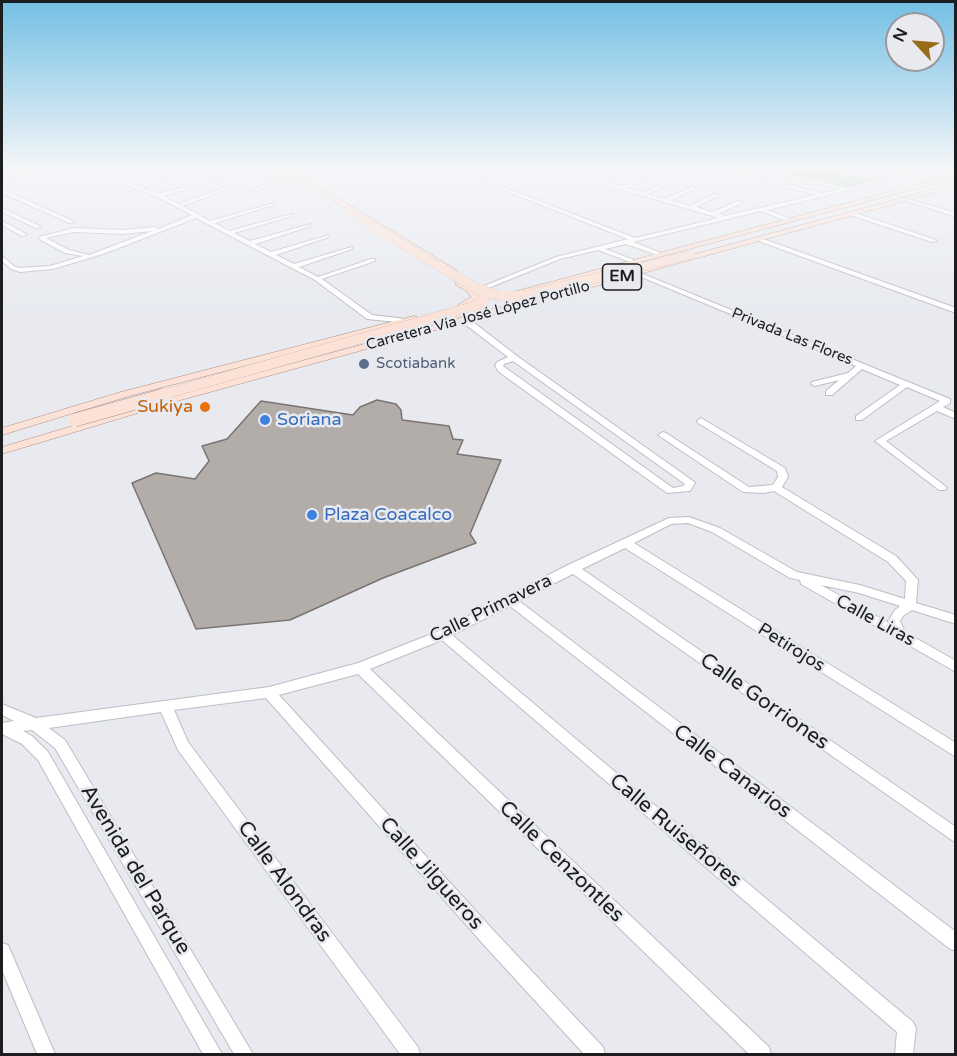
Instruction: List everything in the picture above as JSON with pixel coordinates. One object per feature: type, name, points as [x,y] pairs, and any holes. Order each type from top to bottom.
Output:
[{"type":"main road","points":[[352,219],[473,292],[475,297],[473,301],[460,306]]},
{"type":"main road","points":[[356,219],[478,289],[499,296],[534,294],[739,244]]},
{"type":"main road","points":[[2,444],[75,420],[472,308],[483,301],[484,297],[480,291],[363,219]]},
{"type":"main road","points":[[364,219],[483,288],[500,293],[517,292]]},
{"type":"main road","name":"Carretera Vía José López Portillo","points":[[2,451],[177,398],[829,219]]},
{"type":"main road","name":"Carretera Vía José López Portillo","points":[[2,432],[125,394],[788,220]]},
{"type":"street","points":[[22,219],[38,227]]},
{"type":"street","points":[[65,219],[71,222]]},
{"type":"street","points":[[2,258],[13,268],[30,270],[51,268],[92,256],[187,219]]},
{"type":"street","points":[[201,219],[317,279],[370,317],[406,321]]},
{"type":"street","points":[[208,223],[221,219]]},
{"type":"street","points":[[227,233],[272,219]]},
{"type":"street","points":[[581,219],[635,239]]},
{"type":"street","points":[[473,292],[558,258],[719,219]]},
{"type":"street","points":[[870,219],[934,241]]},
{"type":"street","points":[[2,224],[24,235]]},
{"type":"street","points":[[248,244],[309,225]]},
{"type":"street","points":[[92,256],[67,252],[41,238],[74,230],[123,232],[167,227]]},
{"type":"street","points":[[270,255],[327,236]]},
{"type":"street","points":[[758,239],[956,311]]},
{"type":"street","points":[[624,241],[659,254]]},
{"type":"street","points":[[293,267],[350,248]]},
{"type":"street","points":[[597,248],[632,261]]},
{"type":"street","points":[[317,279],[372,260]]},
{"type":"street","name":"Privada Las Flores","points":[[636,273],[947,400],[936,407]]},
{"type":"street","points":[[362,332],[370,317]]},
{"type":"street","points":[[465,320],[514,358],[690,483],[686,489],[671,491],[499,366],[501,362],[514,358]]},
{"type":"street","points":[[829,393],[862,366]]},
{"type":"street","points":[[815,384],[849,375]]},
{"type":"street","points":[[859,418],[906,384]]},
{"type":"street","points":[[942,488],[880,441],[936,407],[956,416]]},
{"type":"street","points":[[701,421],[782,470],[783,477],[776,488]]},
{"type":"street","points":[[663,435],[747,490],[776,488],[892,560],[912,580],[910,606],[899,612],[894,621],[900,635]]},
{"type":"street","name":"Calle Primavera","points":[[3,727],[269,692],[360,668],[443,634],[669,521],[689,520],[716,530],[794,575],[860,589],[956,621]]},
{"type":"street","name":"Petirojos","points":[[627,543],[956,751]]},
{"type":"street","name":"Calle Gorriones","points":[[572,568],[956,836]]},
{"type":"street","name":"Calle Liras","points":[[794,575],[956,667]]},
{"type":"street","name":"Calle Canarios","points":[[510,600],[956,943]]},
{"type":"street","name":"Calle Ruiseñores","points":[[443,634],[907,1028],[904,1054]]},
{"type":"street","name":"Calle Cenzontles","points":[[360,668],[762,1054]]},
{"type":"street","name":"Calle Jilgueros","points":[[269,692],[596,1054]]},
{"type":"street","name":"Calle Alondras","points":[[165,705],[183,746],[411,1054]]},
{"type":"street","name":"Avenida del Parque","points":[[2,710],[33,723],[60,744],[244,1054]]},
{"type":"street","name":"Avenida del Parque","points":[[3,727],[27,740],[43,756],[213,1054]]},
{"type":"street","points":[[2,951],[46,1054]]},
{"type":"building","name":"Plaza Coacalco","points":[[377,400],[396,404],[401,410],[402,420],[449,426],[453,439],[463,440],[457,454],[501,460],[470,534],[476,543],[383,578],[290,620],[196,629],[132,483],[156,473],[195,479],[209,461],[202,446],[227,439],[261,401],[353,415],[360,407]]},
{"type":"place","name":"Scotiabank","points":[[364,364]]},
{"type":"place","name":"Sukiya","points":[[205,407]]},
{"type":"place","name":"Soriana","points":[[265,420]]},
{"type":"place","name":"Plaza Coacalco","points":[[312,515]]}]
